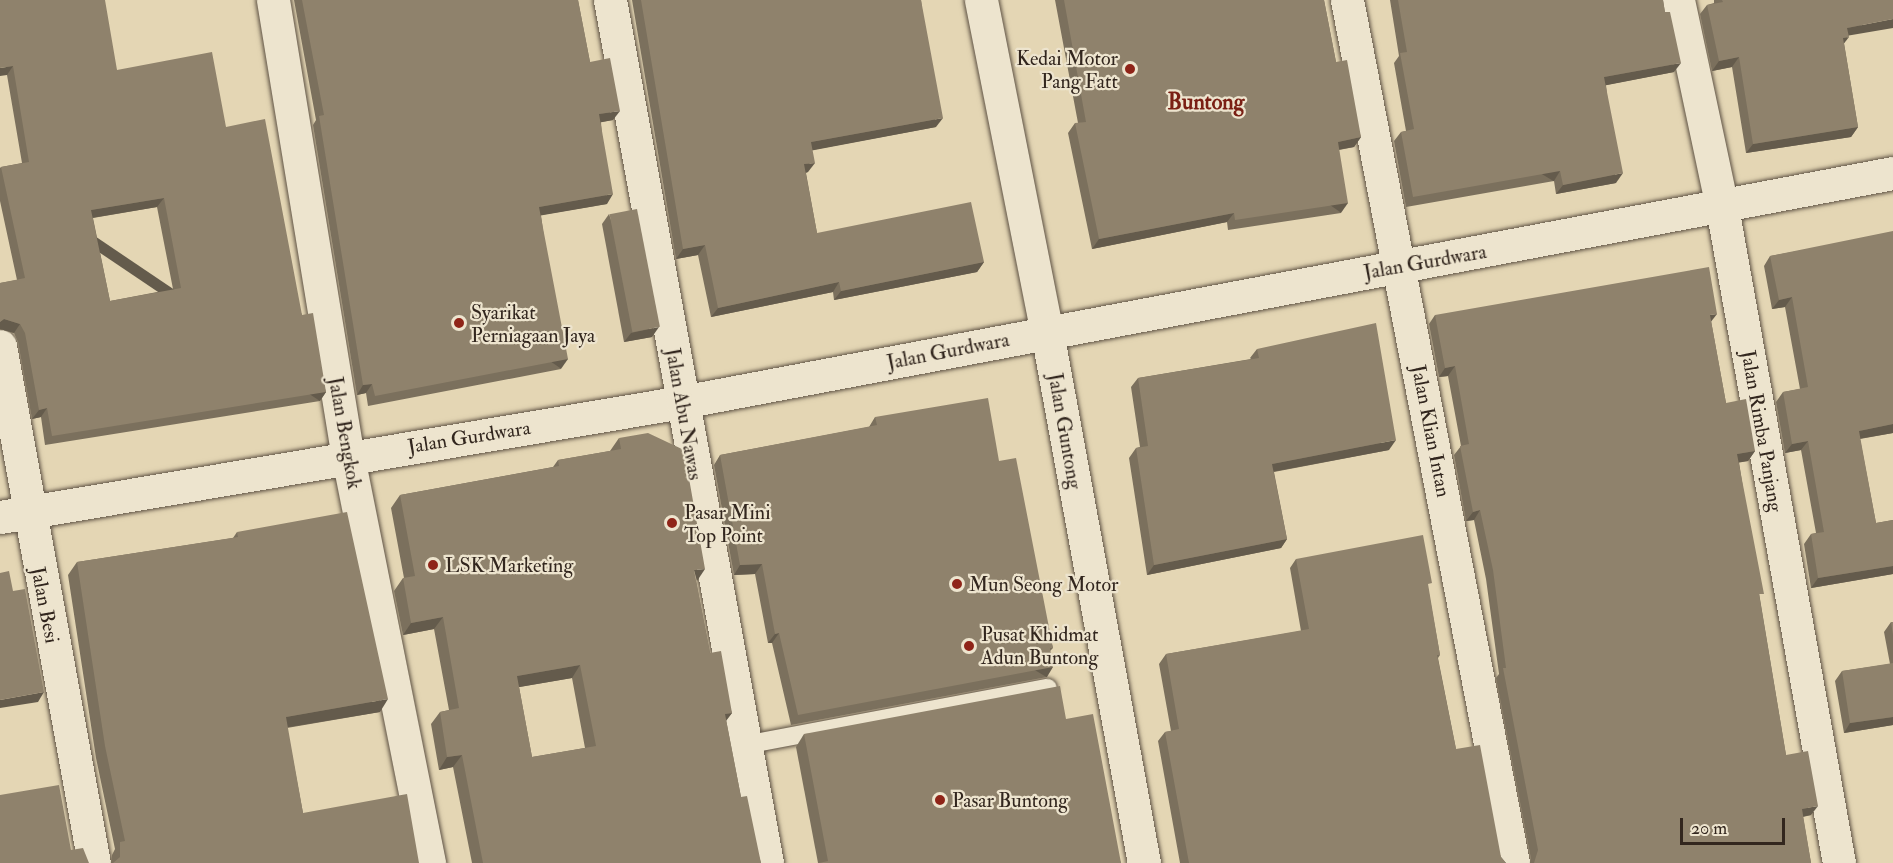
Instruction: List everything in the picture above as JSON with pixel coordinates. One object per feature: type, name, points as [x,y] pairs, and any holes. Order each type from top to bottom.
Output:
[{"type":"street","name":"Jalan Bengkok","points":[[273,0],[348,457],[429,863]]},
{"type":"street","name":"Jalan Abu Nawas","points":[[610,0],[767,863]]},
{"type":"street","name":"Jalan Guntong","points":[[981,0],[1047,332],[1144,863]]},
{"type":"street","name":"Jalan Klian Intan","points":[[1347,0],[1513,863]]},
{"type":"street","name":"Jalan Rimba Panjang","points":[[1678,0],[1722,207],[1839,863]]},
{"type":"street","name":"Jalan Gurdwara","points":[[14,515],[682,402],[1893,173]]},
{"type":"street","name":"Jalan Besi","points":[[0,346],[14,515],[94,863]]},
{"type":"lane","points":[[745,745],[1048,688]]},
{"type":"building","points":[[0,0],[105,0],[117,70],[212,52],[226,127],[265,119],[302,315],[313,313],[326,392],[52,436],[47,408],[39,410],[25,333],[20,324],[4,319],[0,322],[0,283],[25,278],[1,167],[29,162],[13,66],[0,68]],"holes":[[[164,198],[181,288],[110,301],[91,210]]]},
{"type":"building","points":[[302,0],[578,0],[590,62],[610,58],[620,111],[599,114],[613,194],[539,207],[568,359],[375,396],[372,384],[363,385],[319,116],[324,115]]},
{"type":"building","points":[[641,0],[921,0],[943,118],[811,142],[815,163],[804,164],[817,233],[971,202],[984,262],[841,291],[839,282],[718,308],[705,245],[683,249]]},
{"type":"building","points":[[1064,0],[1324,0],[1336,62],[1347,60],[1361,137],[1338,142],[1348,203],[1235,220],[1234,213],[1099,239],[1075,123],[1086,122]]},
{"type":"building","points":[[1398,0],[1663,0],[1665,12],[1670,12],[1681,63],[1604,77],[1623,173],[1563,185],[1560,171],[1413,197],[1401,132],[1414,129],[1400,53],[1407,52]]},
{"type":"building","points":[[1722,0],[1893,0],[1893,19],[1847,28],[1849,37],[1843,38],[1858,127],[1753,144],[1739,57],[1719,61],[1707,5],[1723,2]]},
{"type":"building","points":[[637,209],[660,327],[632,332],[610,214]]},
{"type":"building","points":[[1893,231],[1893,424],[1859,431],[1876,523],[1893,520],[1893,566],[1818,578],[1811,534],[1824,532],[1808,441],[1792,444],[1783,392],[1808,387],[1792,297],[1779,300],[1770,256]]},
{"type":"building","points":[[1709,267],[1717,314],[1710,315],[1726,403],[1746,399],[1755,451],[1737,454],[1764,594],[1759,594],[1786,755],[1808,751],[1818,806],[1802,809],[1811,863],[1534,863],[1538,850],[1503,668],[1506,668],[1493,570],[1480,510],[1473,512],[1460,446],[1469,444],[1455,366],[1445,368],[1435,315]]},
{"type":"building","points":[[1376,323],[1396,440],[1272,464],[1287,539],[1154,565],[1136,448],[1148,446],[1138,378],[1259,358],[1257,349]]},
{"type":"building","points":[[988,398],[999,461],[1016,458],[1053,648],[1050,648],[1053,667],[798,715],[779,633],[775,634],[762,564],[740,565],[720,455],[877,425],[875,417]]},
{"type":"building","points":[[648,433],[684,450],[705,569],[694,570],[710,653],[721,651],[732,713],[725,714],[741,797],[747,796],[761,863],[483,863],[462,755],[447,757],[440,712],[459,708],[443,617],[411,623],[403,578],[415,576],[400,495],[559,466],[558,460],[621,449],[619,438]],"holes":[[[580,665],[596,746],[532,757],[517,676]]]},
{"type":"building","points":[[347,512],[388,699],[286,717],[303,813],[407,794],[419,863],[113,863],[120,857],[120,842],[125,841],[105,746],[77,562],[238,537],[237,532]]},
{"type":"building","points":[[1423,535],[1432,583],[1428,584],[1440,655],[1437,655],[1456,749],[1480,745],[1501,857],[1506,863],[1189,863],[1165,732],[1179,729],[1166,654],[1309,629],[1296,559]]},
{"type":"building","points":[[9,571],[13,591],[25,589],[44,692],[0,700],[0,573]]},
{"type":"building","points":[[1893,663],[1893,717],[1850,723],[1842,671]]},
{"type":"building","name":"Pasar Buntong","points":[[1060,686],[1066,719],[1093,714],[1121,863],[819,863],[828,861],[804,734]]},
{"type":"building","points":[[59,785],[71,850],[83,848],[89,863],[0,863],[0,795]]},
{"type":"place","name":"Kedai Motor Pang Fatt","points":[[1130,69]]},
{"type":"place","name":"Syarikat Perniagaan Jaya","points":[[459,323]]},
{"type":"place","name":"Pasar Mini Top Point","points":[[672,523]]},
{"type":"place","name":"LSK Marketing","points":[[433,565]]},
{"type":"place","name":"Mun Seong Motor","points":[[957,584]]},
{"type":"place","name":"Pusat Khidmat Adun Buntong","points":[[969,646]]},
{"type":"place","name":"Pasar Buntong","points":[[940,800]]},
{"type":"district","name":"Buntong","points":[[1206,103]]}]
